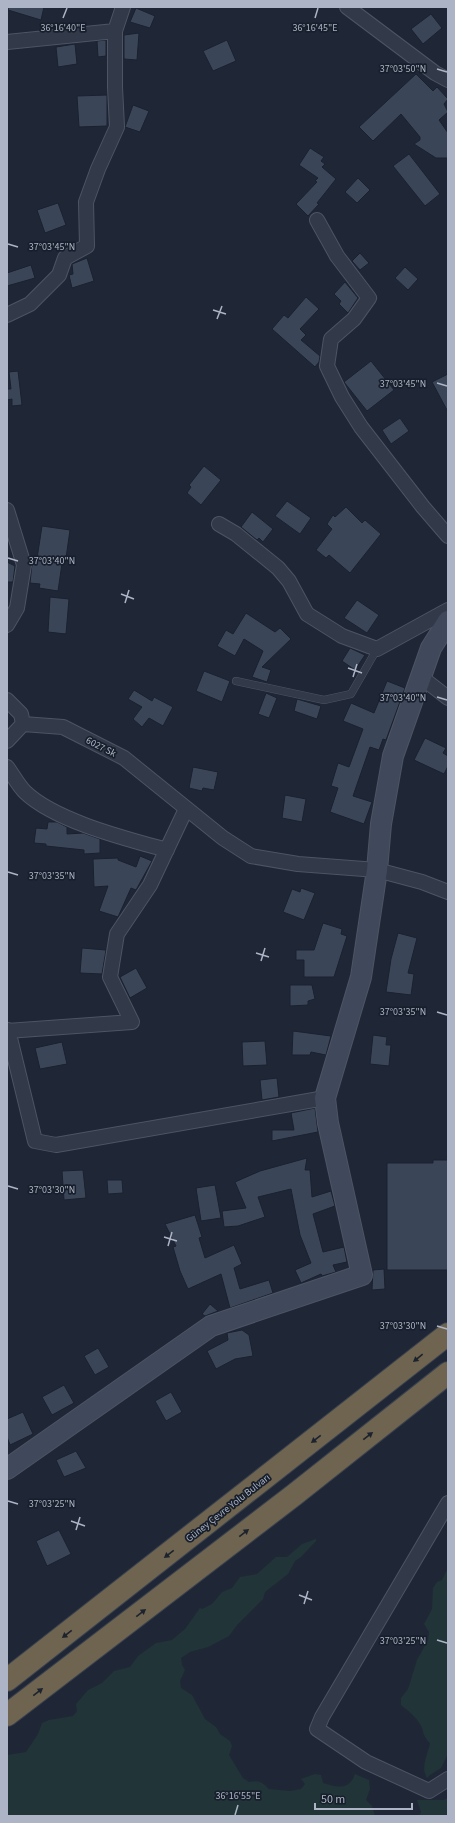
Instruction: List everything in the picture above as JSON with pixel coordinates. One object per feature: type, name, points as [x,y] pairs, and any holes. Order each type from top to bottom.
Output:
[{"type":"highway","name":"Güney Çevre Yolu Bulvarı","points":[[7,1680],[448,1334]]},
{"type":"highway","points":[[7,1715],[294,1495],[448,1373]]},
{"type":"street","points":[[7,314],[30,304],[59,275],[65,258],[87,246],[86,202],[98,169],[117,127],[115,31],[123,7]]},
{"type":"street","points":[[347,7],[435,73],[448,80]]},
{"type":"street","points":[[7,42],[115,31]]},
{"type":"street","points":[[317,220],[337,256],[369,298],[354,319],[331,339],[327,366],[342,397],[361,427],[423,507],[448,536]]},
{"type":"street","points":[[7,510],[24,565],[17,608],[7,625]]},
{"type":"street","points":[[218,524],[236,534],[278,568],[290,581],[307,614],[342,636],[377,649],[448,610]]},
{"type":"street","points":[[7,1469],[211,1326],[362,1275],[328,1123],[325,1098],[361,976],[377,870],[381,824],[393,756],[431,648],[448,621]]},
{"type":"street","points":[[421,677],[448,698]]},
{"type":"street","points":[[7,700],[21,714],[23,724],[7,740]]},
{"type":"street","name":"6027 Sk","points":[[23,724],[63,727],[124,758],[223,838],[252,856],[298,864],[377,870],[422,882],[448,892]]},
{"type":"street","points":[[7,767],[26,792],[55,812],[116,836],[167,850]]},
{"type":"street","points":[[186,809],[150,885],[117,934],[110,977],[132,1022],[8,1031],[35,1141],[56,1145],[325,1098]]},
{"type":"street","points":[[448,1503],[322,1717],[317,1729],[366,1762],[429,1791],[448,1779]]},
{"type":"lane","points":[[236,681],[324,700],[338,697],[351,694],[377,649]]},
{"type":"green space","points":[[316,1539],[316,1541],[301,1557],[295,1561],[288,1574],[265,1592],[263,1599],[237,1625],[229,1636],[208,1647],[190,1652],[181,1658],[182,1665],[185,1670],[180,1681],[181,1688],[192,1695],[205,1719],[216,1727],[220,1734],[230,1741],[232,1746],[229,1755],[243,1778],[249,1782],[260,1782],[269,1789],[290,1791],[301,1789],[305,1784],[301,1779],[315,1774],[321,1775],[323,1783],[333,1786],[342,1786],[349,1783],[355,1774],[369,1780],[370,1789],[366,1800],[372,1806],[375,1816],[7,1816],[7,1755],[26,1752],[38,1734],[42,1723],[49,1720],[73,1716],[77,1711],[76,1704],[88,1690],[102,1683],[114,1671],[130,1667],[138,1656],[156,1643],[172,1640],[185,1629],[200,1608],[202,1609],[212,1604],[222,1592],[232,1588],[240,1577],[257,1574],[276,1557],[287,1557],[302,1544]]},
{"type":"green space","points":[[448,1568],[448,1754],[441,1768],[427,1778],[424,1765],[430,1743],[425,1737],[418,1721],[401,1705],[401,1698],[408,1689],[417,1660],[428,1640],[429,1632],[424,1624],[432,1609],[433,1588],[437,1582],[442,1580]]},
{"type":"green space","points":[[448,1798],[448,1816],[419,1816],[421,1812],[417,1800],[444,1800]]},
{"type":"building","points":[[8,7],[44,7],[41,20],[8,10]]},
{"type":"building","points":[[136,8],[155,16],[150,28],[130,22]]},
{"type":"building","points":[[431,14],[442,28],[423,44],[411,29]]},
{"type":"building","points":[[139,33],[137,60],[124,59],[124,35]]},
{"type":"building","points":[[106,40],[106,56],[98,57],[97,41]]},
{"type":"building","points":[[227,40],[236,61],[213,71],[203,51]]},
{"type":"building","points":[[75,44],[77,64],[58,67],[56,47]]},
{"type":"building","points":[[416,74],[433,91],[437,87],[448,99],[444,104],[448,112],[439,120],[448,133],[448,158],[436,158],[414,144],[420,140],[420,137],[401,114],[373,141],[359,127]]},
{"type":"building","points":[[107,95],[107,126],[79,127],[77,96]]},
{"type":"building","points":[[133,105],[149,111],[140,132],[125,127]]},
{"type":"building","points":[[310,148],[324,157],[321,161],[325,164],[322,167],[336,179],[317,203],[319,204],[308,216],[296,204],[317,182],[315,181],[318,178],[299,165]]},
{"type":"building","points":[[409,154],[440,194],[425,206],[393,166]]},
{"type":"building","points":[[358,178],[370,190],[357,203],[345,192]]},
{"type":"building","points":[[58,203],[66,225],[45,233],[37,210]]},
{"type":"building","points":[[360,253],[369,263],[360,270],[352,261]]},
{"type":"building","points":[[87,258],[94,281],[72,288],[69,275],[73,274],[72,264]]},
{"type":"building","points":[[31,265],[35,278],[7,286],[7,273]]},
{"type":"building","points":[[405,267],[418,279],[408,290],[395,278]]},
{"type":"building","points":[[345,282],[358,298],[348,313],[339,304],[341,301],[334,294]]},
{"type":"building","points":[[306,297],[319,309],[300,329],[306,335],[301,340],[320,356],[319,362],[315,367],[272,329],[284,315],[288,318]]},
{"type":"building","points":[[371,361],[394,390],[367,411],[344,382]]},
{"type":"building","points":[[18,371],[22,405],[12,406],[12,399],[7,400],[7,389],[11,389],[9,372]]},
{"type":"building","points":[[448,374],[448,412],[432,382]]},
{"type":"building","points":[[400,418],[409,431],[391,444],[382,430]]},
{"type":"building","points":[[204,466],[221,480],[201,505],[187,493],[191,487],[189,485]]},
{"type":"building","points":[[287,501],[311,518],[300,534],[275,516]]},
{"type":"building","points":[[346,507],[362,523],[365,520],[381,534],[350,573],[329,555],[326,558],[316,550],[332,529],[327,524],[333,515],[335,517]]},
{"type":"building","points":[[252,512],[273,529],[263,542],[259,538],[257,540],[241,527]]},
{"type":"building","points":[[42,526],[70,530],[66,558],[63,557],[58,591],[39,588],[40,584],[30,583],[32,564],[36,565]]},
{"type":"building","points":[[7,562],[15,566],[13,582],[7,582]]},
{"type":"building","points":[[50,597],[69,599],[66,634],[48,632]]},
{"type":"building","points":[[357,600],[379,615],[367,633],[344,618]]},
{"type":"building","points":[[246,613],[275,632],[280,628],[291,639],[262,667],[271,670],[267,682],[252,677],[263,651],[244,639],[235,656],[217,646],[226,630],[233,634]]},
{"type":"building","points":[[350,648],[365,655],[355,670],[342,661]]},
{"type":"building","points":[[204,671],[230,681],[222,702],[196,691]]},
{"type":"building","points":[[387,681],[405,688],[386,740],[383,739],[379,750],[370,747],[353,796],[372,802],[364,824],[330,812],[338,788],[331,786],[338,763],[349,767],[363,729],[343,721],[351,703],[374,713]]},
{"type":"building","points":[[134,690],[152,701],[154,697],[173,707],[163,726],[149,718],[142,727],[133,719],[142,707],[128,699]]},
{"type":"building","points":[[266,693],[277,698],[269,718],[258,714]]},
{"type":"building","points":[[297,699],[321,706],[317,719],[294,711]]},
{"type":"building","points":[[425,738],[446,748],[443,753],[448,756],[448,766],[444,774],[414,760]]},
{"type":"building","points":[[193,767],[218,772],[214,790],[203,788],[202,791],[189,788]]},
{"type":"building","points":[[285,795],[306,799],[302,822],[282,818]]},
{"type":"building","points":[[48,822],[57,822],[67,827],[67,834],[83,833],[100,839],[100,853],[84,854],[84,850],[46,846],[46,844],[34,843],[36,828],[47,829]]},
{"type":"building","points":[[140,856],[152,861],[136,890],[131,888],[118,917],[99,911],[108,886],[94,887],[93,859],[118,858],[118,860],[136,867]]},
{"type":"building","points":[[301,888],[315,893],[304,920],[283,912],[292,889],[300,892]]},
{"type":"building","points":[[323,923],[342,929],[341,934],[347,936],[334,977],[304,977],[304,960],[296,960],[296,950],[314,950]]},
{"type":"building","points":[[398,933],[417,938],[408,973],[414,974],[411,995],[386,992],[391,959]]},
{"type":"building","points":[[82,948],[106,950],[102,974],[80,973]]},
{"type":"building","points":[[136,968],[147,988],[130,998],[120,977]]},
{"type":"building","points":[[290,985],[312,985],[315,999],[308,1001],[308,1005],[290,1006]]},
{"type":"building","points":[[293,1031],[331,1036],[326,1055],[311,1052],[310,1055],[292,1055]]},
{"type":"building","points":[[373,1035],[387,1037],[386,1045],[391,1045],[389,1066],[370,1064]]},
{"type":"building","points":[[265,1041],[267,1065],[243,1066],[242,1042]]},
{"type":"building","points":[[62,1042],[67,1064],[40,1069],[35,1048]]},
{"type":"building","points":[[277,1078],[279,1097],[262,1100],[260,1080]]},
{"type":"building","points":[[315,1108],[318,1132],[272,1141],[272,1130],[294,1130],[291,1113]]},
{"type":"building","points":[[307,1158],[305,1170],[310,1170],[312,1197],[331,1191],[335,1206],[313,1214],[323,1252],[344,1247],[347,1262],[333,1265],[336,1272],[322,1276],[321,1274],[301,1283],[295,1270],[311,1263],[300,1235],[291,1189],[258,1197],[265,1217],[238,1226],[224,1227],[222,1211],[246,1208],[235,1182],[260,1171]]},
{"type":"building","points":[[433,1160],[448,1160],[448,1270],[387,1270],[387,1163],[433,1163]]},
{"type":"building","points":[[83,1170],[86,1198],[64,1200],[62,1171]]},
{"type":"building","points":[[107,1180],[122,1180],[123,1193],[108,1194]]},
{"type":"building","points":[[215,1185],[221,1218],[201,1221],[196,1188]]},
{"type":"building","points":[[195,1215],[202,1237],[199,1238],[205,1258],[234,1245],[242,1264],[234,1268],[240,1289],[269,1280],[273,1293],[230,1308],[221,1274],[188,1289],[180,1271],[173,1247],[176,1246],[165,1224]]},
{"type":"building","points":[[384,1269],[385,1289],[372,1290],[373,1270]]},
{"type":"building","points":[[210,1304],[218,1311],[205,1316],[202,1314]]},
{"type":"building","points":[[242,1330],[249,1335],[253,1356],[235,1359],[216,1369],[207,1351],[228,1340],[227,1333]]},
{"type":"building","points":[[98,1348],[109,1367],[95,1375],[84,1356]]},
{"type":"building","points":[[64,1385],[74,1403],[52,1415],[42,1397]]},
{"type":"building","points":[[171,1392],[182,1412],[166,1421],[155,1401]]},
{"type":"building","points":[[23,1412],[33,1434],[10,1445],[7,1437],[7,1419]]},
{"type":"building","points":[[76,1451],[86,1468],[64,1477],[56,1460]]},
{"type":"building","points":[[59,1530],[71,1554],[47,1566],[36,1541]]}]
